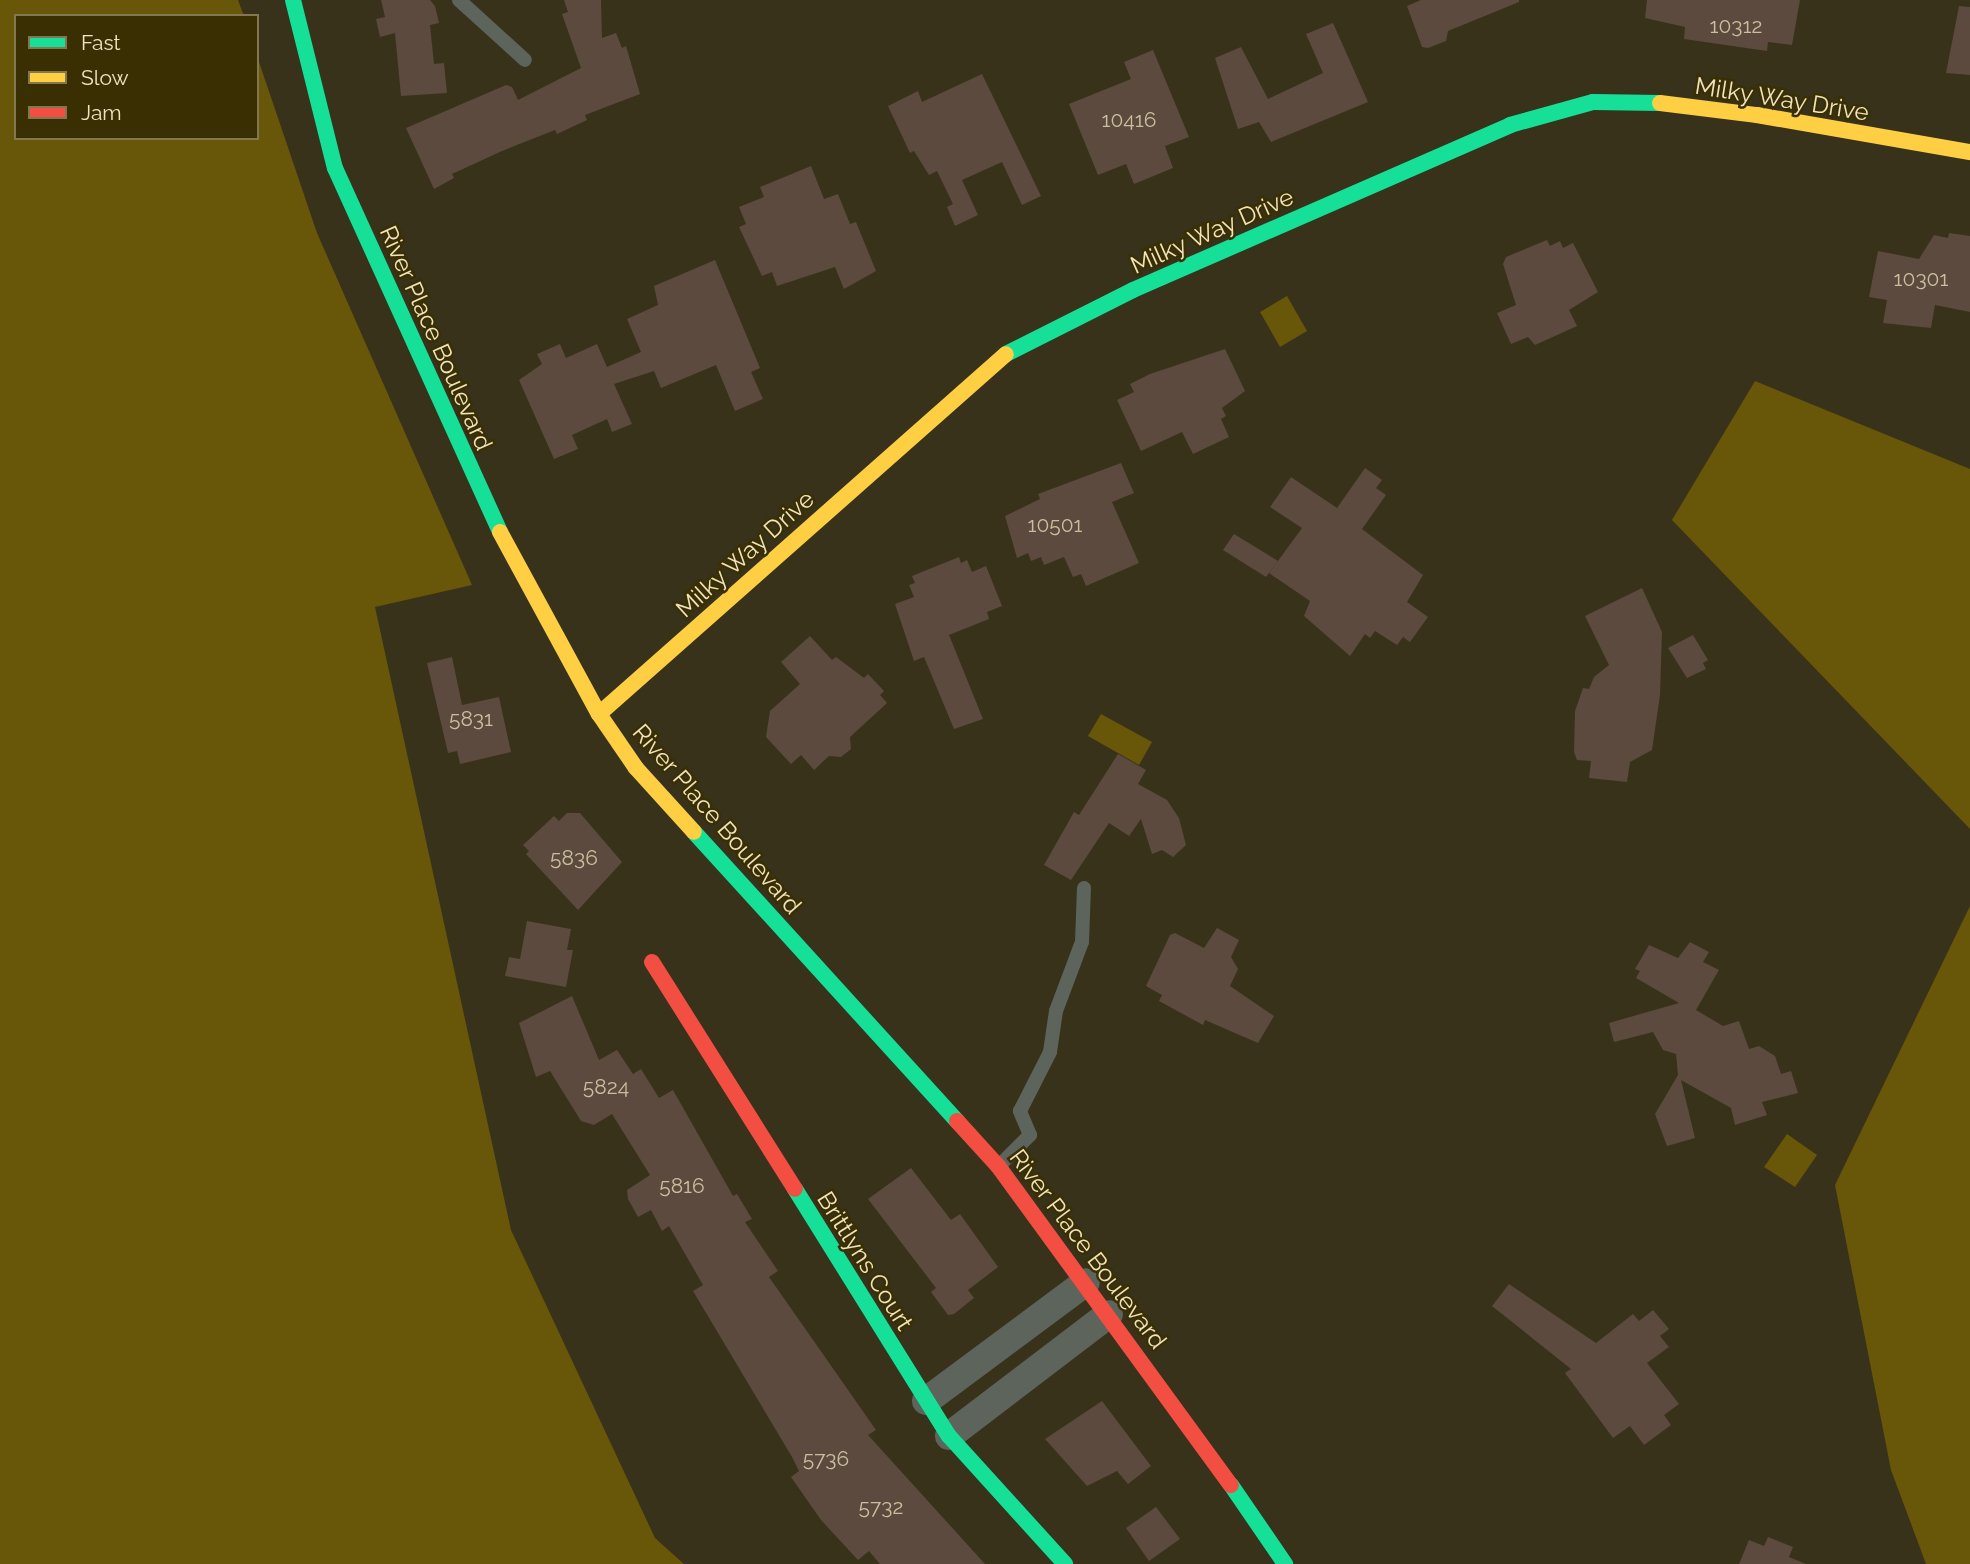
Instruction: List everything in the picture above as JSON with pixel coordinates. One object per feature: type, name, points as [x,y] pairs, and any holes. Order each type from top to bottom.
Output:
[{"type":"street","name":"River Place Boulevard","points":[[293,0],[335,168],[502,536],[599,714],[636,768],[998,1167],[1086,1282],[1285,1564]]},
{"type":"street","name":"Milky Way Drive","points":[[599,714],[1000,357],[1132,290],[1510,125],[1592,102],[1648,102],[1757,116],[1970,152]]},
{"type":"street","name":"Brittlyns Court","points":[[652,962],[949,1436],[972,1467],[1065,1564]]},
{"type":"street","points":[[926,1401],[1086,1282]]},
{"type":"street","points":[[949,1436],[1109,1314]]},
{"type":"lane","points":[[459,0],[524,60]]},
{"type":"lane","points":[[998,1167],[1030,1135],[1020,1111],[1050,1052],[1056,1011],[1082,942],[1084,888]]},
{"type":"shaded area","points":[[0,0],[238,0],[243,14],[14,14],[14,140],[259,140],[259,62],[317,233],[472,585],[375,607],[511,1230],[655,1538],[684,1564],[0,1564]]},
{"type":"shaded area","points":[[1287,296],[1307,331],[1280,347],[1260,312]]},
{"type":"shaded area","points":[[1755,381],[1970,469],[1970,829],[1672,520]]},
{"type":"shaded area","points":[[1101,714],[1152,742],[1139,765],[1088,736]]},
{"type":"shaded area","points":[[1970,906],[1970,1564],[1926,1564],[1891,1470],[1835,1185]]},
{"type":"shaded area","points":[[1787,1134],[1817,1155],[1795,1187],[1764,1167]]},
{"type":"building","points":[[381,0],[430,0],[435,6],[439,23],[430,25],[434,64],[444,63],[447,93],[401,96],[395,33],[380,37],[376,19],[385,17]]},
{"type":"building","points":[[564,0],[601,0],[602,38],[616,33],[622,48],[626,46],[640,94],[585,115],[587,120],[557,134],[555,130],[452,174],[454,178],[434,189],[406,128],[506,85],[512,87],[518,100],[581,68],[562,14],[568,12]]},
{"type":"building","points":[[1421,0],[1519,2],[1448,31],[1446,41],[1428,48],[1422,47],[1407,6]]},
{"type":"building","points":[[1647,0],[1800,0],[1792,45],[1768,42],[1767,51],[1684,39],[1685,27],[1645,18]]},
{"type":"building","points":[[1959,6],[1970,7],[1970,75],[1946,73]]},
{"type":"building","points":[[1333,23],[1368,102],[1271,142],[1259,122],[1238,129],[1215,58],[1241,47],[1268,99],[1323,73],[1306,34]]},
{"type":"building","points":[[1153,50],[1189,137],[1165,146],[1173,168],[1134,184],[1126,164],[1098,175],[1069,104],[1131,79],[1124,62]]},
{"type":"building","points":[[982,74],[1041,196],[1022,205],[1002,162],[962,180],[978,215],[955,226],[947,207],[953,204],[937,171],[929,175],[914,151],[910,153],[888,106],[918,91],[922,102]]},
{"type":"building","points":[[811,166],[824,199],[838,194],[850,224],[856,222],[876,271],[844,289],[835,267],[777,286],[772,272],[762,276],[739,227],[746,224],[739,207],[764,197],[760,187]]},
{"type":"building","points":[[1949,233],[1970,236],[1970,312],[1935,305],[1931,328],[1883,323],[1887,300],[1869,297],[1878,251],[1919,259],[1934,235],[1948,238]]},
{"type":"building","points":[[1547,240],[1550,246],[1560,241],[1563,248],[1573,243],[1598,292],[1569,310],[1577,326],[1535,345],[1528,337],[1511,344],[1497,313],[1516,305],[1503,264],[1506,257]]},
{"type":"building","points":[[715,260],[760,368],[751,372],[763,399],[735,411],[716,365],[661,388],[654,371],[614,384],[632,424],[612,432],[607,419],[572,435],[578,449],[554,459],[519,380],[542,364],[537,354],[560,344],[566,358],[597,344],[607,367],[641,352],[627,319],[658,305],[654,286]]},
{"type":"building","points":[[1225,349],[1245,391],[1222,408],[1226,416],[1221,419],[1229,437],[1193,454],[1182,432],[1141,451],[1117,400],[1134,392],[1130,384],[1150,374]]},
{"type":"building","points":[[1121,463],[1134,493],[1112,502],[1139,563],[1086,586],[1081,574],[1073,577],[1064,557],[1044,565],[1041,557],[1031,561],[1028,553],[1017,558],[1005,516],[1040,499],[1038,494]]},
{"type":"building","points":[[1365,468],[1382,480],[1376,488],[1386,495],[1362,529],[1423,575],[1407,602],[1428,617],[1410,642],[1403,637],[1397,645],[1375,631],[1370,638],[1365,634],[1350,656],[1304,616],[1310,601],[1269,573],[1302,528],[1270,507],[1291,477],[1337,508]]},
{"type":"building","points":[[1234,534],[1278,561],[1266,577],[1223,550]]},
{"type":"building","points":[[959,557],[961,563],[967,560],[972,572],[986,566],[1002,606],[987,612],[989,619],[949,635],[983,719],[954,729],[924,657],[914,661],[895,604],[914,597],[909,585],[915,583],[912,576]]},
{"type":"building","points":[[1642,588],[1662,632],[1660,695],[1652,750],[1630,762],[1627,782],[1589,778],[1591,761],[1577,760],[1574,752],[1575,711],[1583,688],[1589,689],[1594,677],[1609,665],[1585,616]]},
{"type":"building","points":[[1693,635],[1708,660],[1703,663],[1706,669],[1687,678],[1668,648]]},
{"type":"building","points":[[810,636],[832,660],[836,657],[864,678],[868,674],[884,691],[880,695],[887,703],[850,737],[851,749],[841,757],[829,756],[814,770],[801,755],[791,764],[766,737],[770,711],[800,684],[781,662]]},
{"type":"building","points":[[452,657],[462,705],[499,697],[511,752],[460,764],[457,751],[448,753],[427,663]]},
{"type":"building","points":[[1118,754],[1146,770],[1138,784],[1167,800],[1179,818],[1186,845],[1173,857],[1162,850],[1152,854],[1141,819],[1129,836],[1109,823],[1071,880],[1044,865],[1074,812],[1079,815]]},
{"type":"building","points":[[567,813],[580,813],[622,862],[578,910],[526,854],[529,851],[523,845],[554,816],[559,821]]},
{"type":"building","points":[[527,921],[571,929],[567,950],[573,950],[566,987],[505,976],[509,957],[520,959]]},
{"type":"building","points":[[1217,928],[1239,940],[1231,957],[1238,969],[1230,986],[1274,1016],[1258,1043],[1205,1020],[1203,1025],[1159,1001],[1162,995],[1146,986],[1170,935],[1175,933],[1204,948]]},
{"type":"building","points":[[1690,942],[1709,952],[1703,962],[1719,970],[1696,1010],[1723,1026],[1739,1021],[1749,1049],[1759,1046],[1775,1056],[1781,1074],[1791,1071],[1798,1093],[1762,1102],[1767,1115],[1735,1125],[1731,1108],[1681,1080],[1695,1138],[1667,1146],[1655,1114],[1678,1075],[1676,1054],[1663,1050],[1653,1032],[1614,1042],[1609,1023],[1679,1003],[1636,978],[1640,971],[1635,969],[1649,945],[1678,958]]},
{"type":"building","points":[[572,996],[599,1060],[617,1050],[633,1074],[641,1069],[659,1098],[673,1090],[733,1196],[737,1194],[752,1219],[745,1222],[778,1271],[769,1277],[876,1430],[868,1435],[985,1564],[880,1564],[869,1551],[858,1560],[821,1520],[791,1477],[799,1471],[792,1457],[693,1291],[703,1285],[669,1226],[662,1231],[651,1210],[638,1217],[628,1199],[627,1190],[650,1175],[612,1114],[594,1125],[581,1121],[550,1071],[536,1077],[519,1023]]},
{"type":"building","points":[[911,1168],[951,1220],[960,1214],[998,1267],[968,1290],[974,1298],[954,1314],[948,1315],[931,1292],[936,1288],[868,1199]]},
{"type":"building","points":[[1509,1284],[1596,1343],[1633,1314],[1639,1321],[1653,1310],[1669,1329],[1660,1336],[1669,1347],[1647,1363],[1679,1404],[1664,1415],[1671,1425],[1644,1445],[1630,1426],[1613,1438],[1565,1373],[1571,1369],[1492,1306]]},
{"type":"building","points":[[1102,1401],[1151,1466],[1128,1484],[1117,1471],[1087,1486],[1045,1439]]},
{"type":"building","points":[[1156,1507],[1180,1539],[1149,1561],[1126,1528]]},
{"type":"building","points":[[1768,1537],[1793,1547],[1789,1557],[1806,1564],[1739,1564],[1749,1540],[1764,1546]]},
{"type":"traffic: fast","points":[[293,0],[335,168],[500,532]]},
{"type":"traffic: fast","points":[[1006,354],[1133,290],[1510,125],[1593,102],[1660,103]]},
{"type":"traffic: fast","points":[[694,832],[957,1121]]},
{"type":"traffic: fast","points":[[795,1189],[949,1436],[1065,1564]]},
{"type":"traffic: fast","points":[[1231,1485],[1285,1564]]},
{"type":"traffic: slow","points":[[1660,103],[1757,115],[1970,152]]},
{"type":"traffic: slow","points":[[599,714],[1006,354]]},
{"type":"traffic: slow","points":[[500,532],[599,714],[636,768],[694,832]]},
{"type":"traffic: jam","points":[[652,962],[795,1189]]},
{"type":"traffic: jam","points":[[957,1121],[998,1166],[1231,1485]]}]
